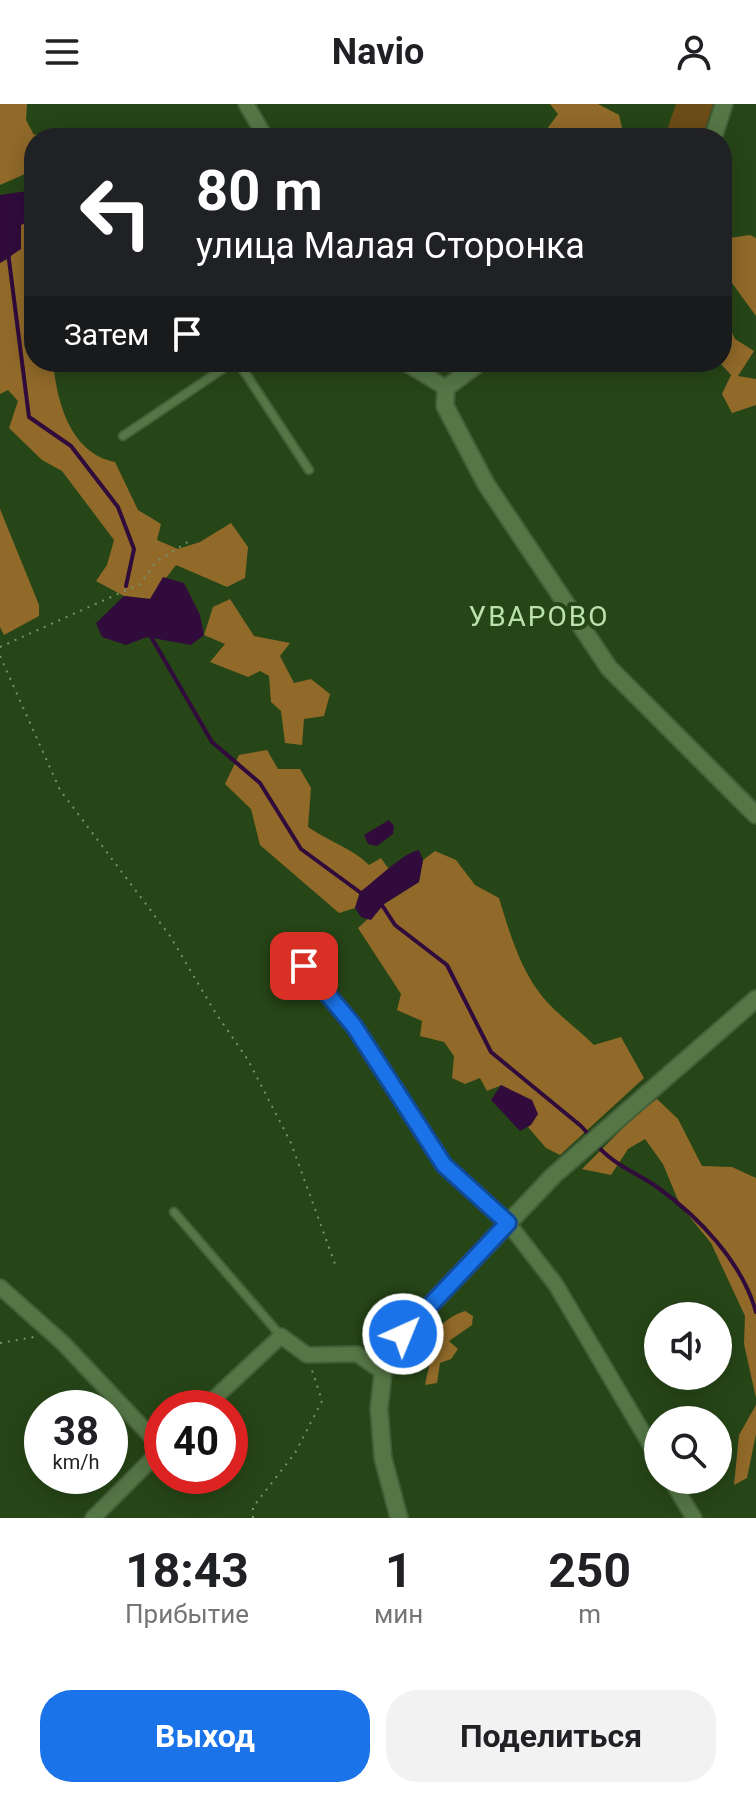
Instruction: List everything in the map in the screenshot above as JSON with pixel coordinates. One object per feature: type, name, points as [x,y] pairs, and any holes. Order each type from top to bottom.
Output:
[{"type":"street","points":[[246,104],[260,128]]},
{"type":"street","points":[[716,128],[724,104]]},
{"type":"street","points":[[420,372],[446,388]]},
{"type":"street","points":[[467,372],[446,388],[445,406],[486,484],[609,668],[756,815]]},
{"type":"street","points":[[304,966],[354,1026],[444,1165],[508,1223],[556,1285],[644,1434]]},
{"type":"street","points":[[399,1518],[383,1458],[379,1409],[383,1372],[403,1334],[554,1175],[756,999]]},
{"type":"street","points":[[0,1287],[64,1344],[144,1430]]},
{"type":"street","points":[[223,1390],[281,1336],[307,1355],[357,1354],[383,1372]]},
{"type":"street","points":[[93,1518],[144,1467]]},
{"type":"street","points":[[679,1494],[694,1518]]},
{"type":"lane","points":[[123,436],[220,372]]},
{"type":"lane","points":[[242,372],[309,470]]},
{"type":"lane","points":[[174,1212],[281,1336]]},
{"type":"path","points":[[0,647],[140,584],[156,562],[191,540]]},
{"type":"path","points":[[0,656],[60,790],[170,936],[248,1060],[291,1143],[335,1264]]},
{"type":"path","points":[[0,1343],[51,1334]]},
{"type":"path","points":[[253,1518],[253,1507],[295,1453],[322,1401],[307,1355]]},
{"type":"shaded area","points":[[0,104],[27,104],[26,120],[30,128],[24,128],[24,174],[0,185]]},
{"type":"shaded area","points":[[550,104],[598,104],[619,115],[622,128],[548,128],[558,114]]},
{"type":"shaded area","points":[[676,104],[713,104],[705,128],[668,127]]},
{"type":"shaded area","points":[[24,191],[21,249],[0,263],[0,195]]},
{"type":"shaded area","points":[[24,223],[24,372],[55,372],[69,424],[87,448],[115,462],[138,510],[161,524],[157,540],[178,549],[200,542],[231,523],[248,547],[245,578],[227,587],[176,565],[150,599],[124,596],[96,581],[107,565],[114,540],[62,471],[42,460],[9,428],[18,401],[8,390],[0,394],[0,263],[11,257]]},
{"type":"shaded area","points":[[750,235],[756,238],[756,316],[732,283],[732,238]]},
{"type":"shaded area","points":[[732,333],[735,339],[754,351],[738,376],[756,379],[756,405],[732,413],[722,394],[731,375],[728,372],[732,372]]},
{"type":"shaded area","points":[[0,509],[39,605],[39,616],[4,635],[0,627]]},
{"type":"shaded area","points":[[163,577],[184,583],[200,615],[204,635],[191,645],[147,637],[126,645],[102,637],[96,623],[124,596],[150,599]]},
{"type":"shaded area","points":[[230,599],[254,636],[290,643],[280,656],[294,683],[311,679],[330,694],[324,716],[304,719],[302,745],[285,743],[281,711],[271,702],[269,676],[260,671],[248,677],[210,662],[225,644],[204,635],[213,607]]},
{"type":"shaded area","points":[[267,750],[278,769],[300,769],[311,788],[308,827],[369,865],[381,858],[390,871],[360,892],[355,908],[339,913],[260,845],[251,809],[225,784],[239,755]]},
{"type":"shaded area","points":[[389,820],[394,826],[393,834],[377,846],[368,844],[364,835]]},
{"type":"shaded area","points":[[419,850],[423,860],[419,882],[384,904],[371,920],[361,917],[355,908],[360,892],[398,861]]},
{"type":"shaded area","points":[[435,851],[456,860],[475,885],[499,898],[523,966],[547,1002],[594,1045],[621,1037],[644,1078],[560,1155],[546,1148],[528,1127],[531,1124],[502,1085],[487,1091],[480,1078],[465,1084],[452,1078],[454,1056],[444,1042],[420,1036],[422,1021],[397,1010],[401,994],[358,928],[384,904],[419,882],[423,860]]},
{"type":"shaded area","points":[[501,1085],[532,1100],[538,1114],[531,1125],[520,1131],[491,1100]]},
{"type":"shaded area","points":[[657,1099],[678,1119],[702,1166],[732,1167],[756,1178],[756,1398],[744,1344],[745,1316],[711,1243],[680,1205],[663,1164],[645,1139],[628,1149],[611,1175],[582,1169],[639,1112]]},
{"type":"shaded area","points":[[465,1311],[473,1316],[472,1325],[449,1341],[458,1349],[451,1359],[440,1363],[437,1383],[425,1385],[429,1366],[419,1358],[422,1351],[444,1323]]},
{"type":"shaded area","points":[[390,1322],[390,1330],[378,1350],[368,1350],[366,1337],[377,1323]]},
{"type":"shaded area","points":[[756,1405],[756,1434],[747,1478],[734,1485],[739,1435]]},
{"type":"waterway","points":[[8,252],[29,417],[71,446],[118,507],[134,549],[126,586]]},
{"type":"waterway","points":[[150,635],[212,742],[260,783],[301,849],[361,893]]},
{"type":"waterway","points":[[380,902],[395,925],[447,965],[491,1052],[591,1137]]},
{"type":"waterway","points":[[596,1144],[617,1163],[673,1199],[703,1227],[730,1258],[756,1312]]},
{"type":"district","name":"УВАРОВО","points":[[539,616]]},
{"type":"route","points":[[304,966],[354,1026],[444,1165],[477,1191],[508,1223],[403,1334]]}]
